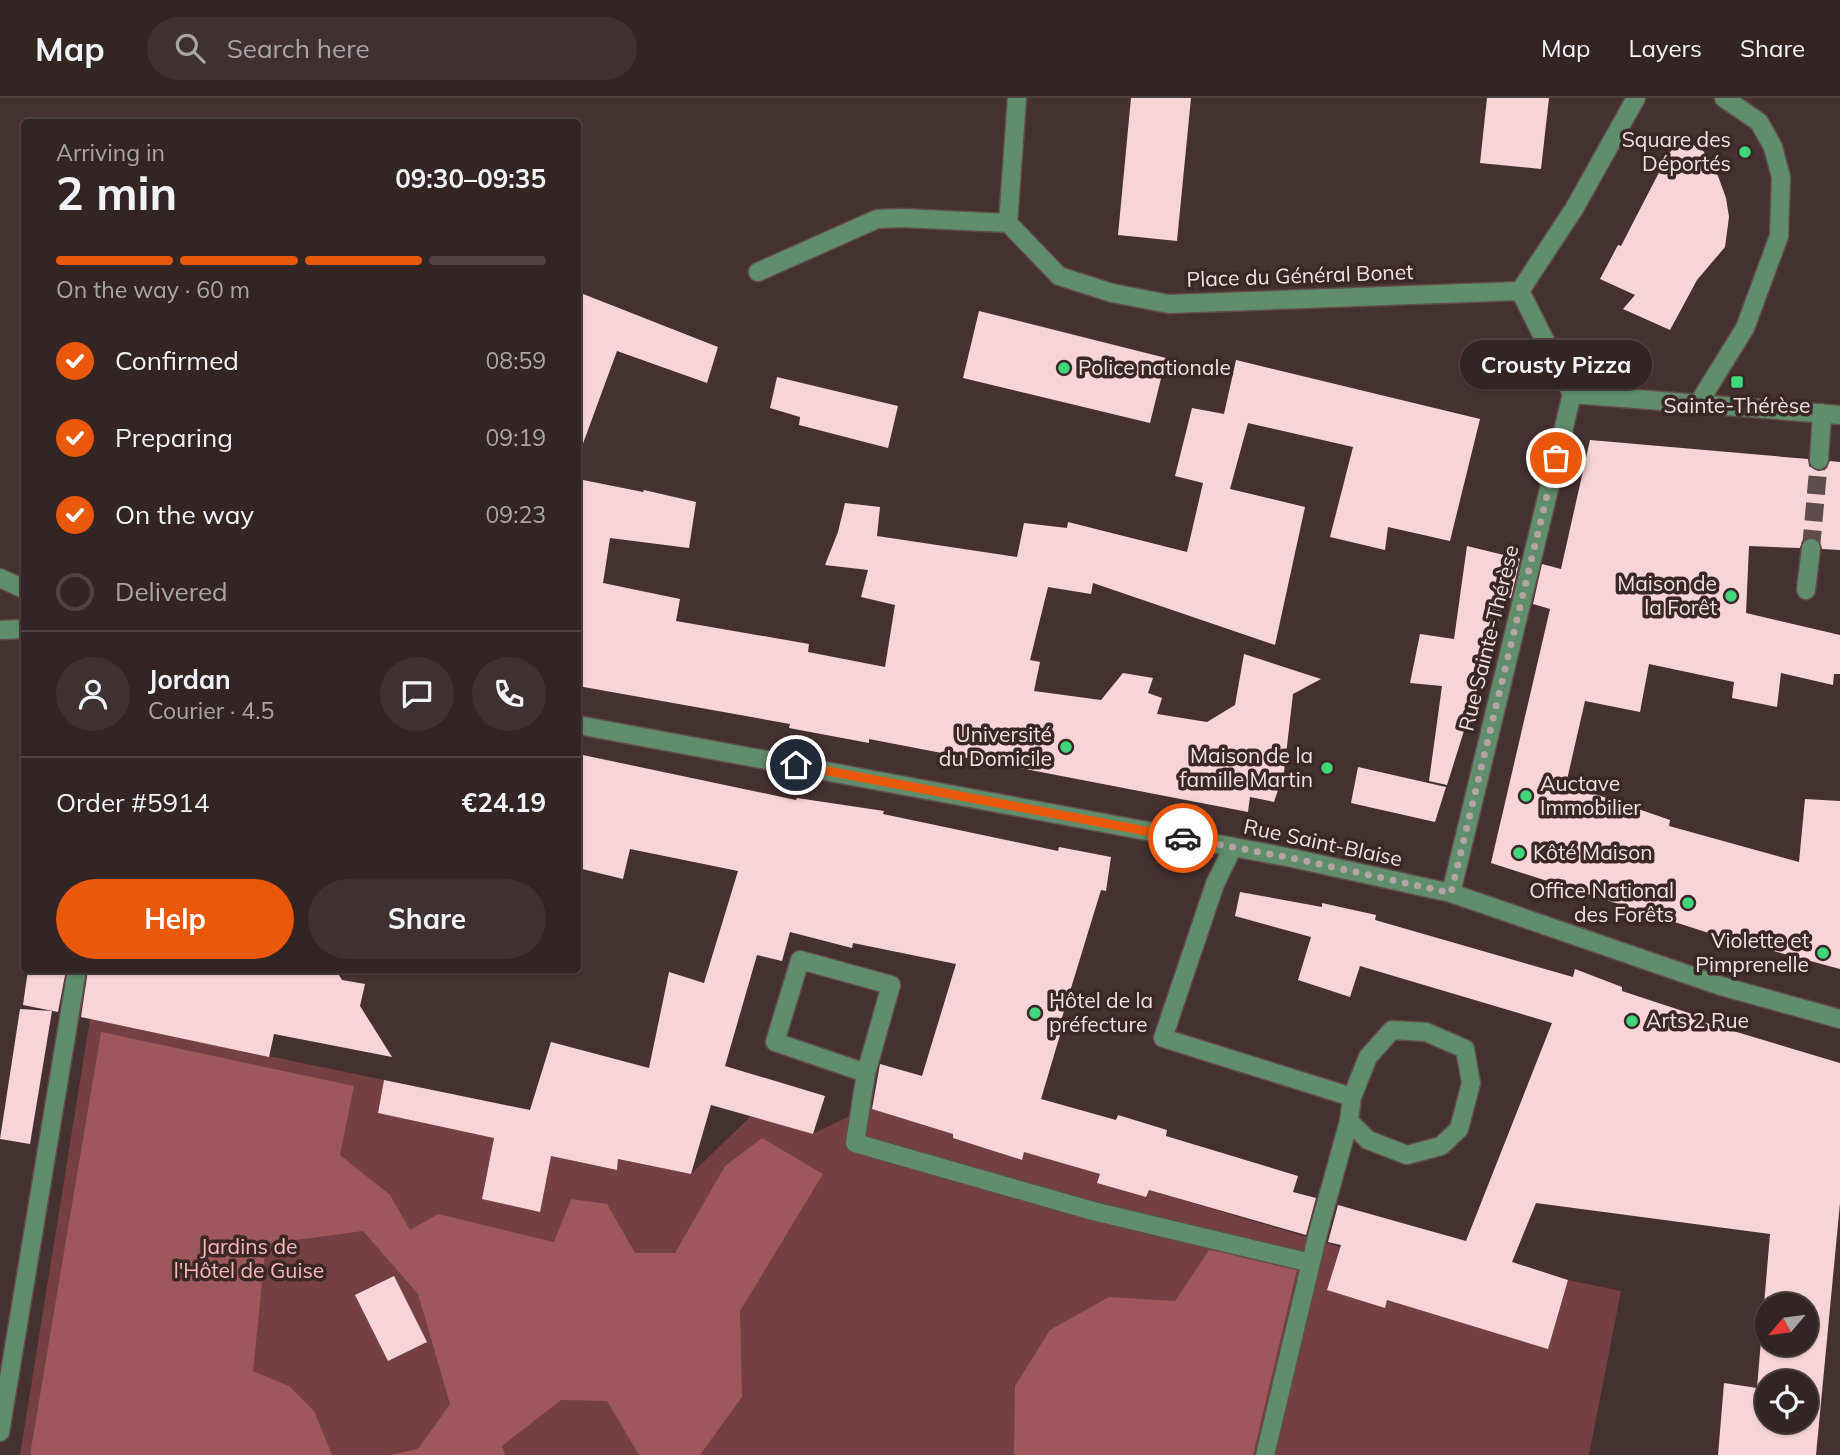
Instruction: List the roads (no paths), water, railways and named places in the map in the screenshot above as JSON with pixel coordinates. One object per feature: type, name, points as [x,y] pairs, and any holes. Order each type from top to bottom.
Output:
[{"type":"street","points":[[758,272],[877,219],[1008,223],[1017,98]]},
{"type":"street","points":[[1636,98],[1574,209],[1520,291],[1572,394],[1831,414],[1819,460]]},
{"type":"street","points":[[1698,404],[1745,328],[1779,236],[1781,177],[1773,147],[1759,122],[1724,98]]},
{"type":"street","name":"Place du Général Bonet","points":[[1008,223],[1059,276],[1112,293],[1169,304],[1520,291]]},
{"type":"street","name":"Rue Sainte-Thérèse","points":[[1451,893],[1572,394]]},
{"type":"street","points":[[1806,590],[1811,548]]},
{"type":"street","points":[[0,578],[21,588]]},
{"type":"street","points":[[0,630],[21,629]]},
{"type":"street","name":"Rue Saint-Blaise","points":[[581,726],[1233,847],[1451,893],[1721,986],[1840,1019]]},
{"type":"street","points":[[1233,847],[1214,884],[1163,1038],[1352,1097]]},
{"type":"street","points":[[866,1073],[775,1042],[800,960],[891,985],[866,1073],[855,1143],[1093,1211],[1311,1263]]},
{"type":"street","points":[[0,1432],[76,973]]},
{"type":"street","points":[[1265,1455],[1311,1263],[1349,1121],[1352,1097],[1368,1057],[1392,1030],[1426,1032],[1465,1049],[1471,1083],[1459,1129],[1441,1146],[1407,1154],[1368,1140],[1349,1121]]},
{"type":"tunnel","points":[[1811,548],[1819,460]]},
{"type":"place","name":"Square des Déportés","points":[[1745,152]]},
{"type":"place","name":"Police nationale","points":[[1064,368]]},
{"type":"place","name":"Sainte-Thérèse","points":[[1737,382]]},
{"type":"place","name":"Crousty Pizza","points":[[1556,458]]},
{"type":"place","name":"Maison de la Forêt","points":[[1731,596]]},
{"type":"place","name":"Université du Domicile","points":[[1066,747]]},
{"type":"place","name":"Maison de la famille Martin","points":[[1327,768]]},
{"type":"place","name":"Auctave Immobilier","points":[[1526,796]]},
{"type":"place","name":"Kôté Maison","points":[[1519,853]]},
{"type":"place","name":"Office National des Forêts","points":[[1688,903]]},
{"type":"place","name":"Violette et Pimprenelle","points":[[1823,953]]},
{"type":"place","name":"Hôtel de la préfecture","points":[[1035,1013]]},
{"type":"place","name":"Arts 2 Rue","points":[[1632,1021]]},
{"type":"park label","name":"Jardins de l'Hôtel de Guise","points":[[249,1259]]}]
